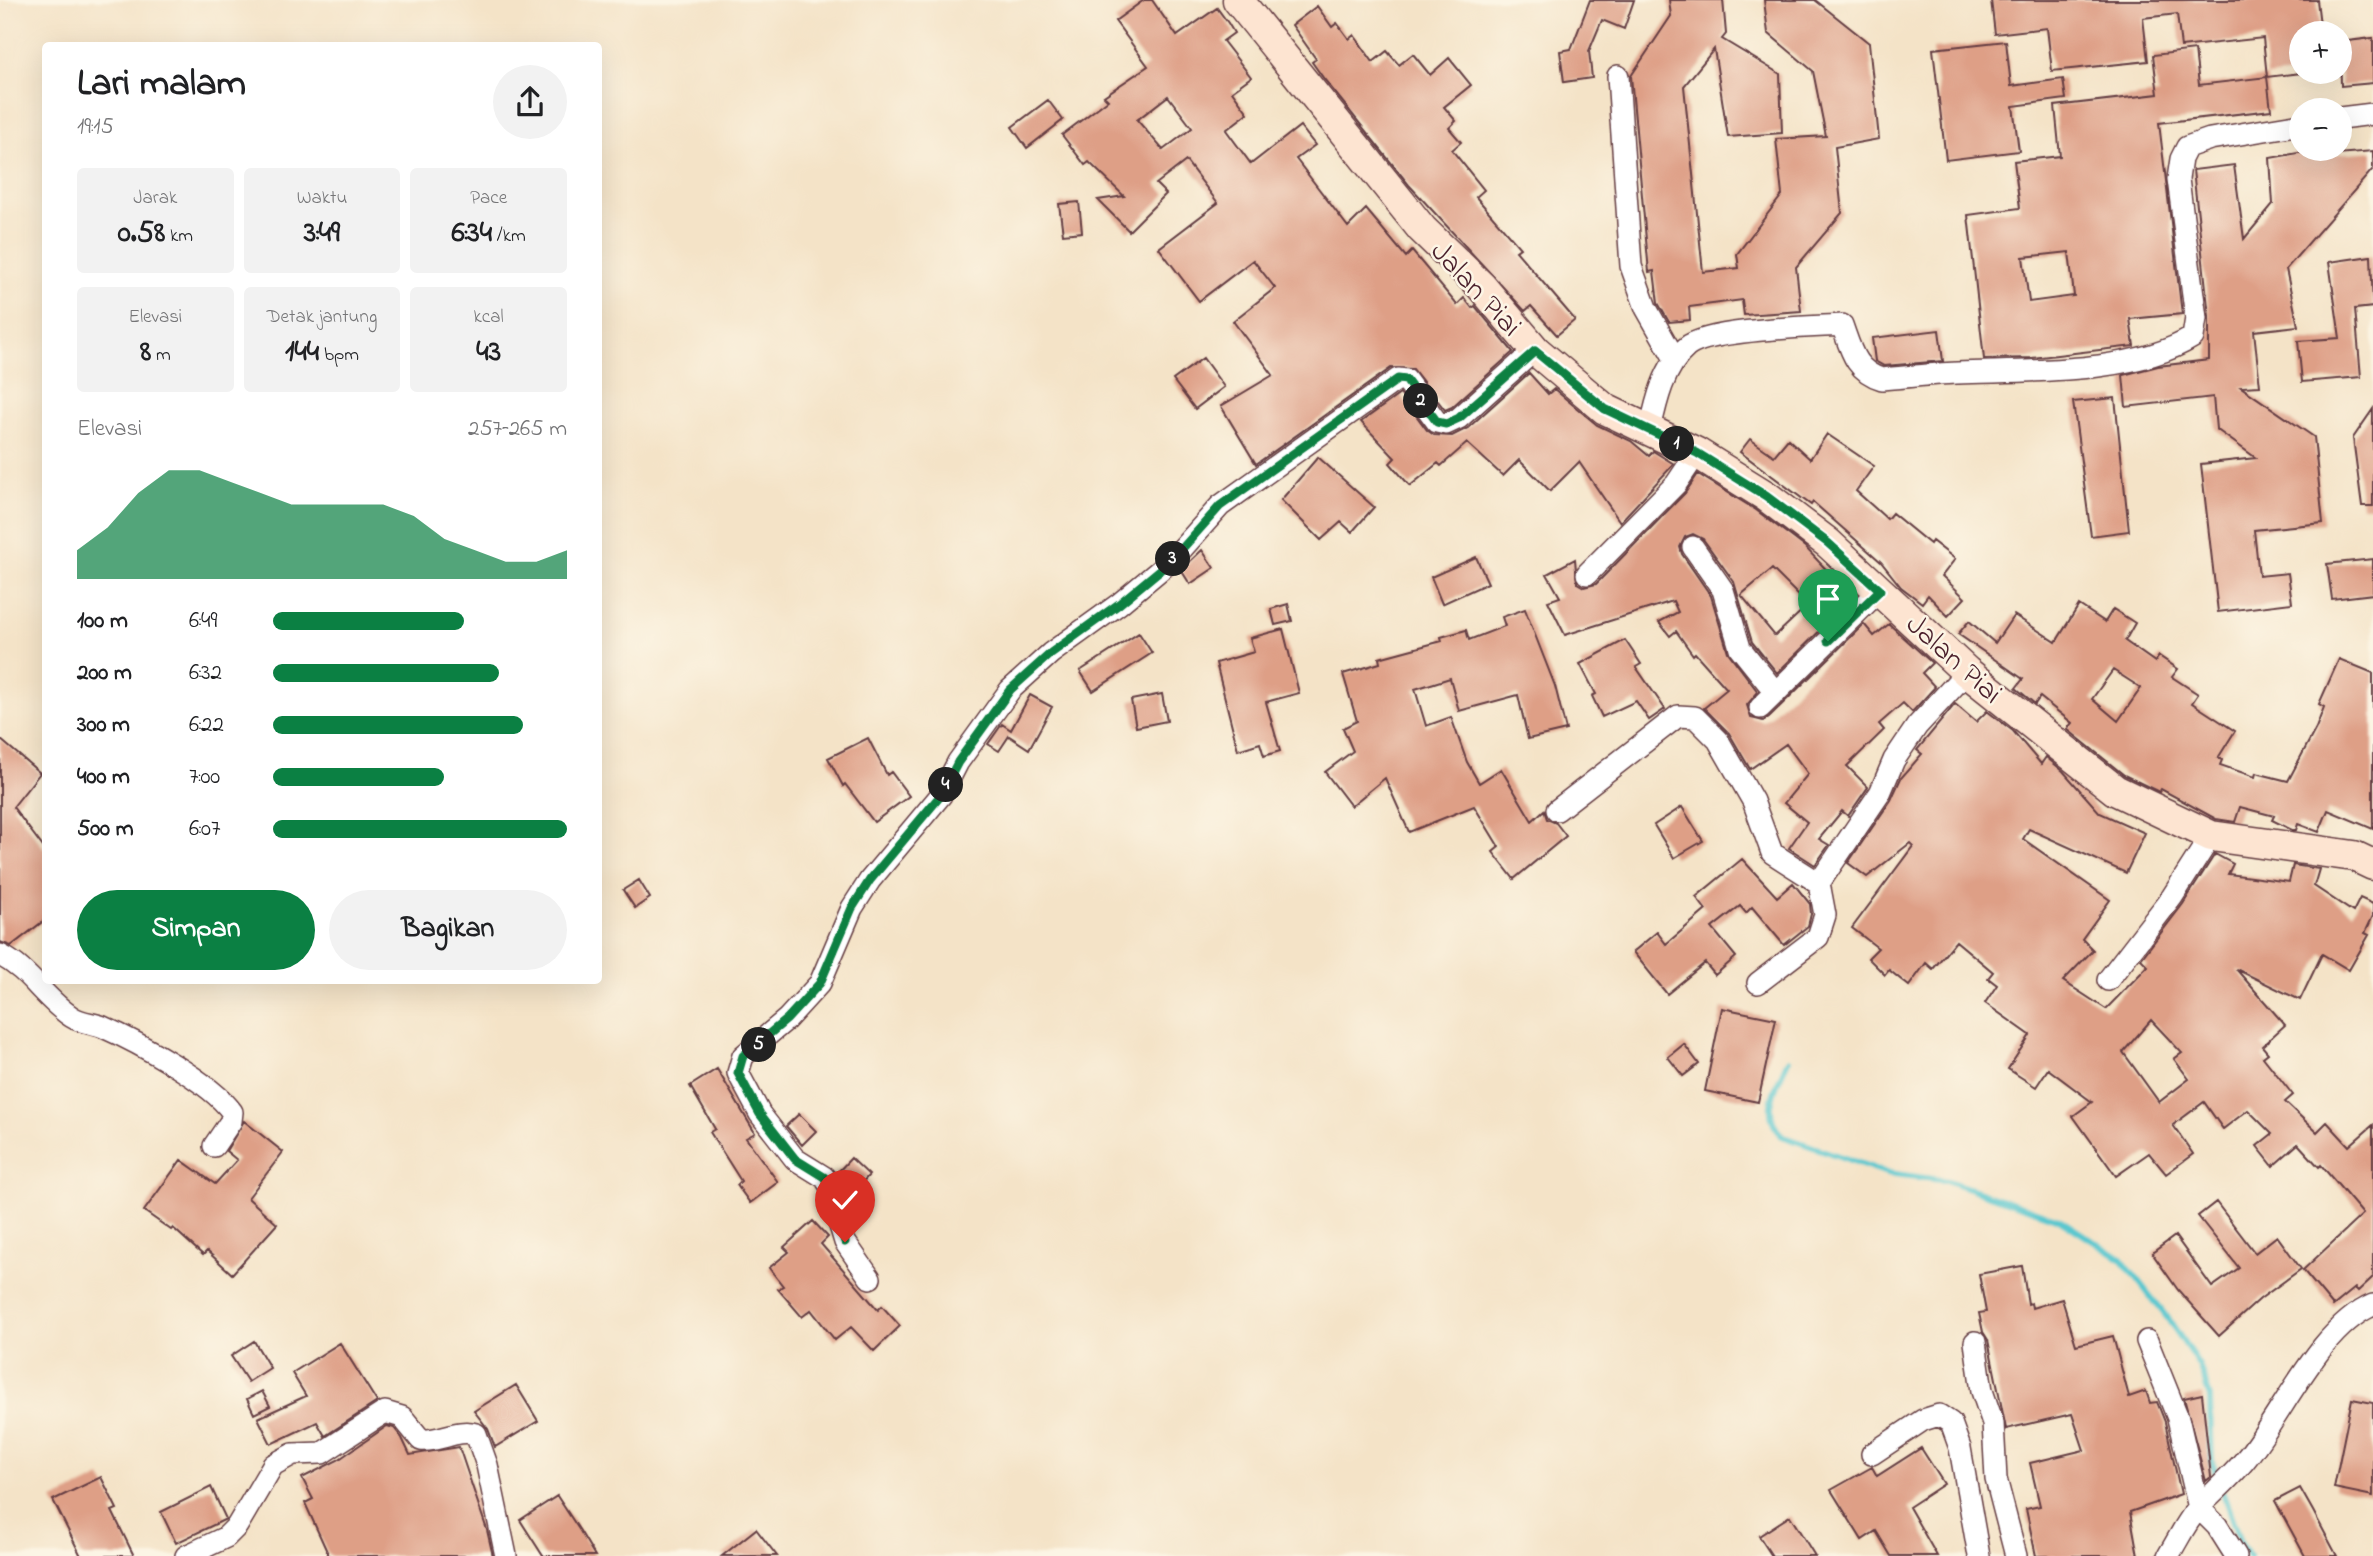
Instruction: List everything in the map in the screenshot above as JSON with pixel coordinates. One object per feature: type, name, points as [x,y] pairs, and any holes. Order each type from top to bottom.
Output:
[{"type":"street","name":"Jalan Piai","points":[[1238,0],[1422,229],[1481,286],[1535,351],[1605,409],[1697,453],[1766,496],[1828,543],[1967,672],[2115,790],[2211,836],[2354,856],[2373,865]]},
{"type":"street","points":[[1618,76],[1631,266],[1646,307],[1675,359]]},
{"type":"street","points":[[2352,117],[2373,114]]},
{"type":"street","points":[[1650,430],[1658,397],[1675,359],[1689,345],[1754,330],[1842,325],[1859,366],[1867,374],[1882,379],[2043,372],[2144,358],[2178,347],[2193,337],[2196,318],[2178,179],[2181,159],[2187,147],[2210,139],[2289,126]]},
{"type":"street","points":[[870,1278],[845,1242],[835,1209],[833,1189],[824,1177],[795,1159],[760,1114],[738,1073],[743,1056],[787,1019],[820,983],[852,908],[870,880],[941,795],[958,762],[1010,690],[1051,653],[1119,604],[1172,560],[1220,506],[1398,379],[1406,380],[1437,422],[1446,424],[1459,418],[1535,351]]},
{"type":"street","points":[[1587,574],[1676,484],[1697,453]]},
{"type":"street","points":[[1693,547],[1723,590],[1740,648],[1776,693]]},
{"type":"street","points":[[1760,708],[1880,590]]},
{"type":"street","points":[[1758,983],[1818,937],[1825,915],[1819,883],[1880,793],[1895,760],[1917,726],[1967,672]]},
{"type":"street","points":[[1557,810],[1678,716],[1695,717],[1718,740],[1753,801],[1772,853],[1819,883]]},
{"type":"street","points":[[2108,980],[2172,897],[2211,836]]},
{"type":"street","points":[[0,955],[27,971],[45,996],[75,1019],[100,1026],[147,1048],[217,1096],[232,1112],[231,1121],[214,1146]]},
{"type":"street","points":[[2168,1556],[2202,1504],[2244,1462],[2279,1415],[2324,1345],[2357,1312],[2373,1305]]},
{"type":"street","points":[[2147,1341],[2178,1419],[2202,1504],[2236,1556]]},
{"type":"street","points":[[1975,1342],[1982,1391],[1993,1423],[1996,1479],[2016,1556]]},
{"type":"street","points":[[197,1554],[226,1537],[237,1526],[273,1465],[293,1454],[322,1453],[353,1430],[385,1412],[402,1417],[421,1440],[432,1441],[457,1433],[476,1434],[487,1465],[506,1556]]},
{"type":"street","points":[[1872,1454],[1923,1420],[1939,1415],[1951,1423],[1960,1448],[1979,1556]]},
{"type":"building","points":[[1144,0],[1152,0],[1177,36],[1217,8],[1234,33],[1223,41],[1251,77],[1232,91],[1248,113],[1226,130],[1251,164],[1300,126],[1315,145],[1296,159],[1348,227],[1366,209],[1406,257],[1412,251],[1457,305],[1464,298],[1472,308],[1475,306],[1513,352],[1452,407],[1445,410],[1413,369],[1391,368],[1256,464],[1221,406],[1273,375],[1233,321],[1275,288],[1253,260],[1199,301],[1159,248],[1218,203],[1186,161],[1156,184],[1166,194],[1129,231],[1098,200],[1124,196],[1089,162],[1085,165],[1062,135],[1108,100],[1104,96],[1148,66],[1115,21]],"holes":[[[1168,96],[1192,128],[1163,150],[1137,120]]]},
{"type":"building","points":[[1590,0],[1634,0],[1624,29],[1602,20],[1589,51],[1592,78],[1564,82],[1560,51],[1571,49]]},
{"type":"building","points":[[1669,0],[1723,0],[1726,34],[1722,39],[1780,74],[1782,133],[1728,137],[1714,49],[1684,86],[1703,272],[1739,268],[1737,254],[1782,195],[1776,139],[1826,136],[1813,71],[1768,33],[1764,0],[1815,0],[1869,43],[1879,139],[1835,147],[1842,213],[1796,267],[1801,311],[1744,315],[1742,300],[1689,307],[1690,320],[1669,322],[1658,303],[1654,271],[1649,272],[1631,76],[1671,16]]},
{"type":"building","points":[[1991,0],[2317,0],[2320,21],[2289,21],[2289,74],[2267,77],[2263,38],[2181,47],[2177,14],[2143,18],[2148,61],[2052,71],[2047,28],[1995,34]]},
{"type":"building","points":[[1317,6],[1332,27],[1337,23],[1349,39],[1354,35],[1373,62],[1387,51],[1399,65],[1413,54],[1430,75],[1449,58],[1471,85],[1444,107],[1456,121],[1449,128],[1461,142],[1452,150],[1484,190],[1476,197],[1520,248],[1516,251],[1575,320],[1557,335],[1531,306],[1525,311],[1409,185],[1324,79],[1312,62],[1316,59],[1292,25]]},
{"type":"building","points":[[2373,38],[2373,83],[2341,86],[2352,84],[2352,41]]},
{"type":"building","points":[[2006,41],[2011,86],[2063,79],[2066,99],[2013,106],[2019,151],[1946,160],[1933,49]]},
{"type":"building","points":[[2195,50],[2199,85],[2267,77],[2271,110],[2159,123],[2182,314],[2130,319],[2134,346],[2032,358],[1984,359],[1968,215],[2020,208],[2014,161],[2060,156],[2055,106],[2158,94],[2153,55]],"holes":[[[2069,252],[2074,296],[2029,302],[2023,257]]]},
{"type":"building","points":[[1048,100],[1063,120],[1027,148],[1012,127]]},
{"type":"building","points":[[2373,151],[2373,169],[2286,269],[2298,326],[2254,331],[2260,386],[2241,387],[2314,437],[2323,523],[2254,530],[2259,576],[2288,573],[2292,603],[2218,612],[2201,464],[2256,458],[2216,429],[2213,397],[2126,407],[2123,375],[2158,366],[2209,360],[2209,316],[2193,170],[2234,165],[2244,239],[2273,204],[2270,158],[2289,155],[2289,161],[2352,161],[2352,153]]},
{"type":"building","points":[[1079,202],[1082,232],[1063,234],[1059,204]]},
{"type":"building","points":[[2371,256],[2373,307],[2355,309],[2361,377],[2302,382],[2298,341],[2340,338],[2329,262]]},
{"type":"building","points":[[1939,330],[1943,361],[1884,366],[1875,361],[1872,338]]},
{"type":"building","points":[[1203,358],[1224,387],[1195,409],[1173,380]]},
{"type":"building","points":[[1529,373],[1548,394],[1554,389],[1597,425],[1631,441],[1649,456],[1653,451],[1674,464],[1620,522],[1579,462],[1550,491],[1519,460],[1503,476],[1467,443],[1441,466],[1438,463],[1410,486],[1390,463],[1395,458],[1361,422],[1400,394],[1427,430],[1434,435],[1452,436],[1468,428]]},
{"type":"building","points":[[2115,398],[2129,531],[2091,536],[2073,402]]},
{"type":"building","points":[[2373,409],[2373,506],[2362,506],[2353,438]]},
{"type":"building","points":[[1827,434],[1874,466],[1856,491],[1887,519],[1892,513],[1930,544],[1932,541],[1955,559],[1942,576],[1965,598],[1948,616],[1928,595],[1922,603],[1901,587],[1881,562],[1813,502],[1811,505],[1740,452],[1750,439],[1774,456],[1788,439],[1810,459]]},
{"type":"building","points":[[1318,457],[1374,507],[1352,532],[1341,522],[1321,540],[1281,500]]},
{"type":"building","points":[[1698,474],[1756,510],[1805,547],[1836,580],[1839,577],[1857,594],[1777,673],[1752,642],[1734,582],[1703,539],[1693,534],[1685,537],[1680,547],[1682,554],[1711,596],[1728,652],[1758,692],[1747,705],[1751,718],[1763,721],[1769,717],[1864,624],[1874,636],[1889,624],[1932,663],[1922,673],[1935,687],[1912,712],[1903,703],[1879,724],[1884,730],[1847,766],[1868,787],[1848,816],[1842,811],[1819,839],[1829,845],[1815,865],[1789,848],[1807,822],[1784,803],[1808,774],[1786,744],[1750,769],[1729,733],[1704,708],[1727,689],[1695,653],[1693,655],[1676,631],[1670,636],[1659,622],[1678,612],[1673,601],[1565,635],[1548,601],[1560,597],[1547,574],[1575,559],[1577,583],[1584,587],[1596,584],[1685,493]],"holes":[[[1772,569],[1808,605],[1775,636],[1741,595]]]},
{"type":"building","points":[[1202,550],[1214,568],[1190,584],[1181,570]]},
{"type":"building","points":[[1476,557],[1488,583],[1442,604],[1431,577]]},
{"type":"building","points":[[2373,559],[2373,594],[2332,599],[2327,564]]},
{"type":"building","points":[[1288,604],[1292,621],[1275,625],[1271,609]]},
{"type":"building","points":[[2079,605],[2105,622],[2113,609],[2135,623],[2125,641],[2155,662],[2159,656],[2178,669],[2172,677],[2198,694],[2192,703],[2235,731],[2218,758],[2222,760],[2220,765],[2255,777],[2256,773],[2288,781],[2316,728],[2324,707],[2319,704],[2339,659],[2373,673],[2373,829],[2328,810],[2319,832],[2298,824],[2296,830],[2292,830],[2272,820],[2274,816],[2240,807],[2235,822],[2216,819],[2161,789],[2159,792],[2124,775],[2067,729],[2072,723],[2040,697],[2035,704],[2016,688],[2023,679],[1958,634],[1969,621],[1995,643],[2014,615],[2056,642]],"holes":[[[2113,670],[2141,688],[2118,721],[2092,699]]]},
{"type":"building","points":[[1525,609],[1555,686],[1566,730],[1528,739],[1518,695],[1459,711],[1450,678],[1415,689],[1426,726],[1451,717],[1467,762],[1479,783],[1501,769],[1532,821],[1544,810],[1547,819],[1556,823],[1566,836],[1514,879],[1493,852],[1499,847],[1474,806],[1409,832],[1385,778],[1351,806],[1325,772],[1353,751],[1343,728],[1357,721],[1343,674],[1380,663],[1379,658],[1442,641],[1441,637],[1466,630],[1469,640],[1505,626],[1502,617]]},
{"type":"building","points":[[1283,629],[1299,693],[1266,702],[1280,751],[1264,756],[1260,743],[1238,750],[1216,663],[1254,652],[1250,638]]},
{"type":"building","points":[[1139,633],[1152,653],[1093,691],[1080,671]]},
{"type":"building","points":[[1625,640],[1641,664],[1636,667],[1665,709],[1649,720],[1636,701],[1602,717],[1592,696],[1596,694],[1580,664]]},
{"type":"building","points":[[1162,694],[1167,721],[1136,727],[1131,700]]},
{"type":"building","points":[[1030,695],[1052,707],[1029,749],[1009,736],[999,751],[988,744],[1002,724],[1011,730]]},
{"type":"building","points":[[1955,704],[1976,722],[1987,711],[2013,731],[2041,764],[2046,757],[2063,771],[2100,813],[2145,833],[2126,873],[2029,829],[2023,839],[2110,900],[2082,939],[2093,950],[2063,981],[2106,1009],[2148,966],[2141,959],[2183,904],[2215,854],[2233,864],[2228,874],[2289,882],[2293,865],[2319,869],[2314,886],[2353,912],[2360,898],[2373,904],[2373,916],[2365,933],[2369,935],[2349,970],[2322,954],[2300,1000],[2236,969],[2285,1025],[2262,1046],[2268,1053],[2263,1057],[2293,1095],[2285,1102],[2317,1132],[2327,1122],[2349,1146],[2373,1125],[2373,1277],[2358,1291],[2355,1288],[2333,1306],[2303,1270],[2363,1214],[2321,1165],[2319,1167],[2298,1144],[2273,1166],[2257,1146],[2272,1134],[2248,1110],[2223,1129],[2204,1102],[2173,1125],[2193,1154],[2166,1174],[2149,1153],[2116,1176],[2073,1116],[2092,1102],[2048,1069],[2036,1087],[2008,1069],[2030,1035],[1985,1003],[1997,985],[1988,978],[1993,972],[1956,941],[1933,969],[1926,963],[1909,986],[1889,970],[1885,975],[1868,958],[1878,948],[1852,928],[1913,846],[1910,843],[1867,877],[1848,863],[1891,800],[1901,778],[1922,754],[1917,750]],"holes":[[[2151,1020],[2182,1053],[2174,1059],[2189,1079],[2159,1102],[2123,1052]]]},
{"type":"building","points":[[868,738],[887,775],[891,772],[909,796],[874,822],[845,784],[843,786],[828,758]]},
{"type":"building","points":[[0,739],[40,773],[13,807],[42,846],[42,922],[11,946],[0,942]]},
{"type":"building","points":[[1682,807],[1703,841],[1674,858],[1654,825]]},
{"type":"building","points":[[1742,859],[1777,897],[1793,883],[1810,904],[1808,926],[1784,945],[1752,907],[1746,913],[1740,906],[1712,928],[1736,957],[1715,975],[1705,963],[1667,994],[1633,952],[1657,932],[1666,944],[1706,910],[1696,897]]},
{"type":"building","points":[[639,880],[650,898],[635,908],[623,890]]},
{"type":"building","points":[[1722,1008],[1776,1019],[1758,1102],[1705,1091]]},
{"type":"building","points":[[1684,1044],[1699,1064],[1683,1076],[1668,1057]]},
{"type":"building","points":[[717,1069],[755,1133],[746,1138],[778,1182],[750,1203],[737,1185],[741,1181],[710,1132],[715,1129],[690,1086]]},
{"type":"building","points":[[799,1114],[816,1131],[802,1145],[786,1126]]},
{"type":"building","points":[[244,1121],[283,1152],[248,1198],[277,1224],[232,1274],[207,1251],[203,1255],[173,1228],[171,1230],[144,1211],[181,1160],[215,1184],[237,1160],[226,1151]]},
{"type":"building","points":[[851,1158],[869,1175],[850,1196],[837,1173]]},
{"type":"building","points":[[2216,1202],[2255,1253],[2277,1236],[2301,1269],[2260,1299],[2219,1336],[2178,1290],[2152,1253],[2175,1236],[2212,1287],[2239,1268],[2198,1216]]},
{"type":"building","points":[[813,1221],[828,1237],[821,1244],[878,1310],[882,1306],[900,1326],[874,1351],[851,1327],[835,1340],[811,1310],[802,1317],[778,1289],[783,1286],[769,1268],[789,1252],[784,1247]]},
{"type":"building","points":[[2022,1266],[2028,1304],[2031,1303],[2032,1308],[2062,1299],[2076,1345],[2113,1336],[2129,1397],[2146,1391],[2150,1403],[2157,1402],[2165,1422],[2181,1494],[2130,1512],[2138,1556],[2036,1556],[2026,1509],[2040,1506],[2030,1463],[2084,1450],[2072,1414],[2006,1429],[1988,1340],[1983,1332],[1979,1313],[1986,1312],[1979,1274]]},
{"type":"building","points":[[254,1341],[270,1368],[248,1382],[231,1356]]},
{"type":"building","points":[[340,1343],[377,1402],[325,1436],[317,1422],[271,1444],[258,1418],[306,1396],[292,1373]]},
{"type":"building","points":[[516,1385],[538,1421],[495,1447],[488,1429],[474,1411]]},
{"type":"building","points":[[262,1391],[270,1406],[254,1414],[247,1399]]},
{"type":"building","points":[[2202,1394],[2211,1477],[2206,1481],[2184,1398]]},
{"type":"building","points":[[2352,1399],[2373,1403],[2373,1496],[2334,1488]]},
{"type":"building","points":[[387,1426],[394,1428],[402,1438],[410,1455],[459,1447],[493,1556],[329,1556],[305,1503],[313,1499],[302,1478],[338,1460]]},
{"type":"building","points":[[1921,1448],[1944,1484],[1909,1507],[1937,1556],[1891,1556],[1876,1531],[1862,1540],[1831,1490],[1872,1467],[1877,1476]]},
{"type":"building","points":[[101,1477],[117,1509],[112,1511],[134,1556],[81,1556],[53,1500]]},
{"type":"building","points":[[211,1487],[226,1519],[176,1543],[161,1512]]},
{"type":"building","points":[[2300,1488],[2337,1556],[2305,1556],[2275,1501]]},
{"type":"building","points":[[557,1496],[595,1556],[543,1556],[520,1520]]},
{"type":"building","points":[[1790,1516],[1815,1556],[1772,1556],[1759,1536]]},
{"type":"building","points":[[756,1529],[777,1556],[722,1556]]},
{"type":"waterway","points":[[1788,1060],[1775,1089],[1771,1108],[1775,1127],[1782,1136],[1887,1173],[1948,1181],[2059,1219],[2121,1259],[2169,1320],[2199,1365],[2210,1397],[2212,1462],[2240,1542],[2249,1556]]},
{"type":"route","points":[[845,1242],[835,1209],[833,1189],[824,1177],[795,1159],[760,1114],[738,1073],[743,1056],[787,1019],[820,983],[852,908],[870,880],[941,795],[958,762],[1010,690],[1051,653],[1119,604],[1172,560],[1220,506],[1398,379],[1406,380],[1437,422],[1446,424],[1459,418],[1535,351],[1605,409],[1697,453],[1766,496],[1828,543],[1880,590],[1828,641]]}]
